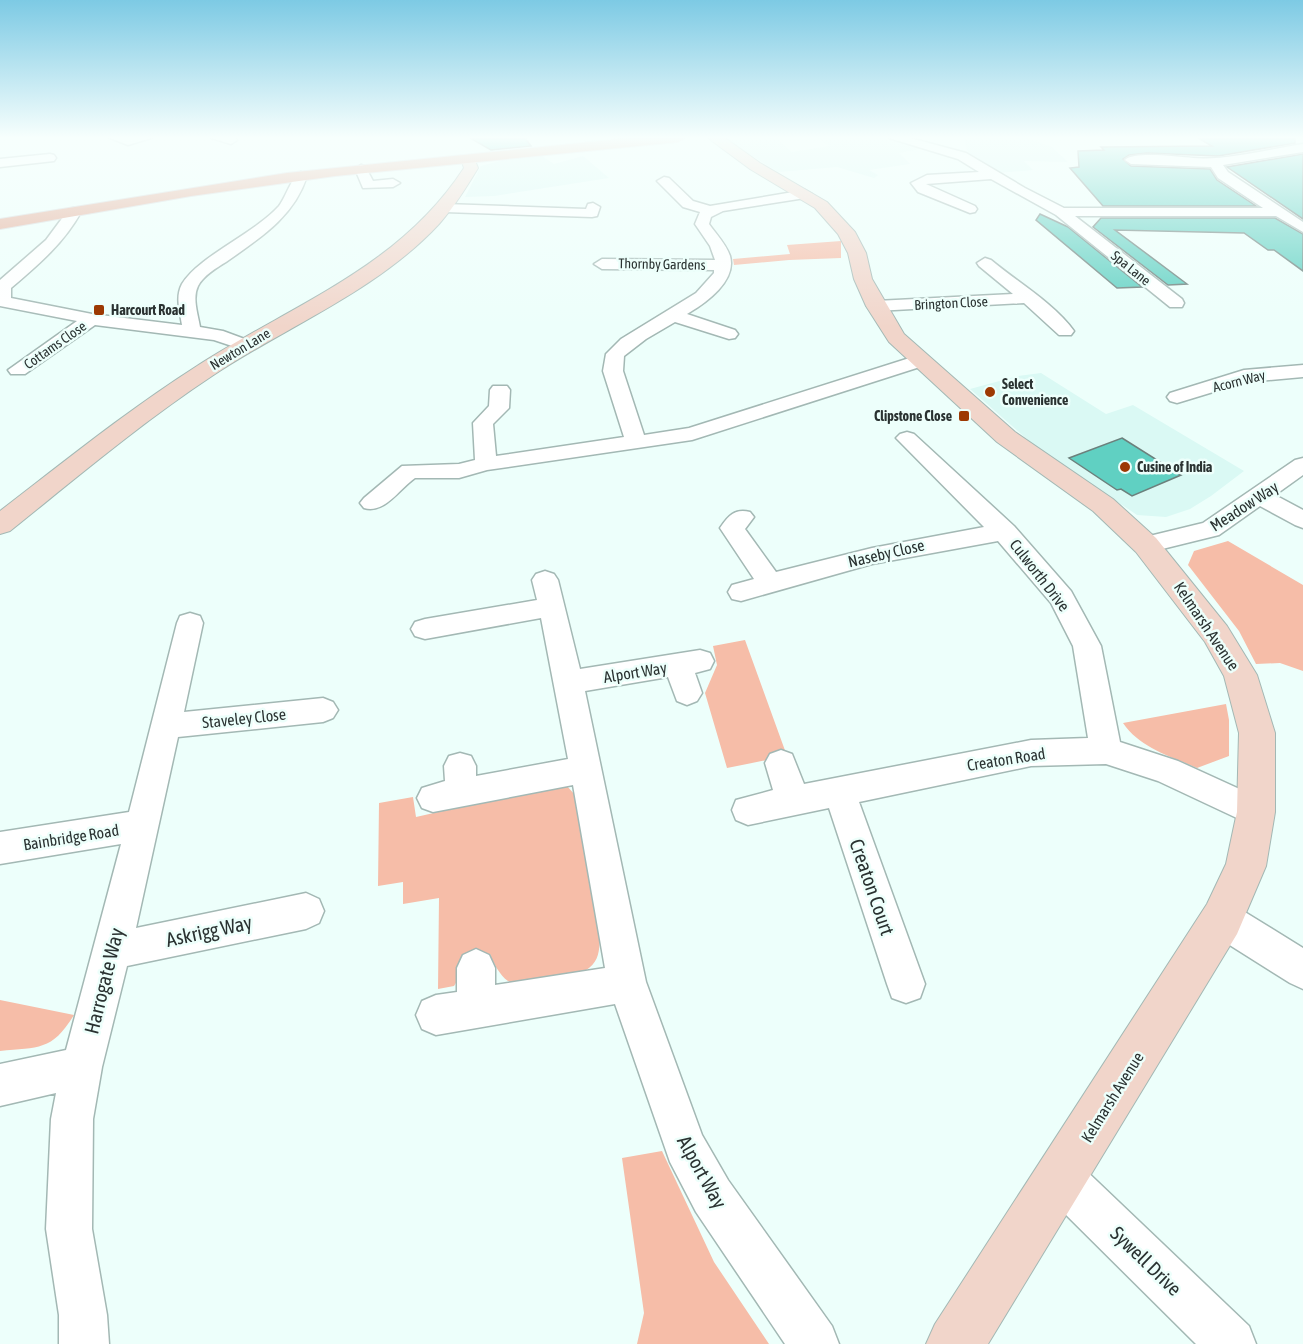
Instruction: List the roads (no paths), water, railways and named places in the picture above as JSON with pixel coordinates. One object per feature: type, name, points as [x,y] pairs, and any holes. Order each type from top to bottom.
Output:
[{"type":"main road","points":[[0,224],[145,201]]},
{"type":"street","points":[[192,331],[188,304],[190,286],[209,266],[269,224],[291,201]]},
{"type":"street","name":"Newton Lane","points":[[0,525],[133,420],[244,345],[361,279],[419,235],[445,208],[447,201]]},
{"type":"street","points":[[685,201],[688,204],[709,210],[765,201]]},
{"type":"street","name":"Kelmarsh Avenue","points":[[815,201],[846,232],[857,253],[863,279],[876,306],[896,338],[1006,437],[1103,505],[1146,545],[1216,633],[1240,675],[1257,733],[1256,812],[1246,866],[1222,919],[1061,1178],[954,1344]]},
{"type":"street","points":[[951,201],[970,209]]},
{"type":"street","name":"Spa Lane","points":[[1040,201],[1061,212],[1176,303]]},
{"type":"street","points":[[1262,201],[1303,228]]},
{"type":"street","points":[[445,208],[592,213],[593,207]]},
{"type":"street","points":[[636,441],[613,371],[615,354],[629,341],[673,315],[718,279],[723,265],[720,252],[702,224],[702,219],[709,210]]},
{"type":"street","points":[[74,212],[67,227],[54,244],[3,286],[1,296],[5,302],[92,319],[218,335],[244,345]]},
{"type":"street","points":[[1061,212],[1279,212]]},
{"type":"street","name":"Brington Close","points":[[985,263],[1025,298],[1043,309],[1065,331]]},
{"type":"street","name":"Thornby Gardens","points":[[602,264],[723,265]]},
{"type":"street","name":"Brington Close","points":[[876,306],[1025,298]]},
{"type":"street","points":[[673,315],[729,334]]},
{"type":"street","name":"Cottams Close","points":[[18,370],[92,319]]},
{"type":"street","points":[[372,503],[398,479],[407,465],[459,471],[486,464],[692,434],[919,360]]},
{"type":"street","name":"Acorn Way","points":[[1177,398],[1244,376],[1303,371]]},
{"type":"street","points":[[486,464],[483,423],[499,408],[500,390]]},
{"type":"street","name":"Culworth Drive","points":[[908,448],[1005,532],[1062,598],[1088,646],[1106,751]]},
{"type":"street","name":"Meadow Way","points":[[1146,545],[1211,529],[1303,465]]},
{"type":"street","points":[[1260,496],[1303,520]]},
{"type":"street","points":[[729,523],[770,583]]},
{"type":"street","name":"Naseby Close","points":[[741,592],[885,552],[946,540],[1005,532]]},
{"type":"street","name":"Alport Way","points":[[425,629],[452,613],[548,594],[569,682],[627,982],[685,1147],[712,1196],[814,1344]]},
{"type":"street","name":"Harrogate Way","points":[[84,1344],[69,1229],[72,1119],[82,1067],[112,951],[189,624]]},
{"type":"street","name":"Alport Way","points":[[569,682],[690,663],[687,693]]},
{"type":"street","name":"Staveley Close","points":[[165,726],[323,710]]},
{"type":"street","name":"Creaton Road","points":[[748,810],[792,799],[1031,753],[1106,751],[1167,771],[1256,812]]},
{"type":"street","points":[[781,763],[792,799]]},
{"type":"street","points":[[451,785],[585,770]]},
{"type":"street","name":"Creaton Court","points":[[838,790],[906,984]]},
{"type":"street","name":"Bainbridge Road","points":[[0,848],[142,825]]},
{"type":"street","name":"Askrigg Way","points":[[112,951],[306,911]]},
{"type":"street","points":[[1222,919],[1303,970]]},
{"type":"street","points":[[476,1006],[477,968]]},
{"type":"street","points":[[436,1015],[476,1006],[589,992],[627,982]]},
{"type":"street","points":[[0,1085],[82,1067]]},
{"type":"street","name":"Sywell Drive","points":[[1061,1178],[1231,1344]]},
{"type":"place","name":"Harcourt Road","points":[[99,310]]},
{"type":"place","name":"Select Convenience","points":[[990,392]]},
{"type":"place","name":"Clipstone Close","points":[[964,416]]},
{"type":"place","name":"Cusine of India","points":[[1125,467]]}]
